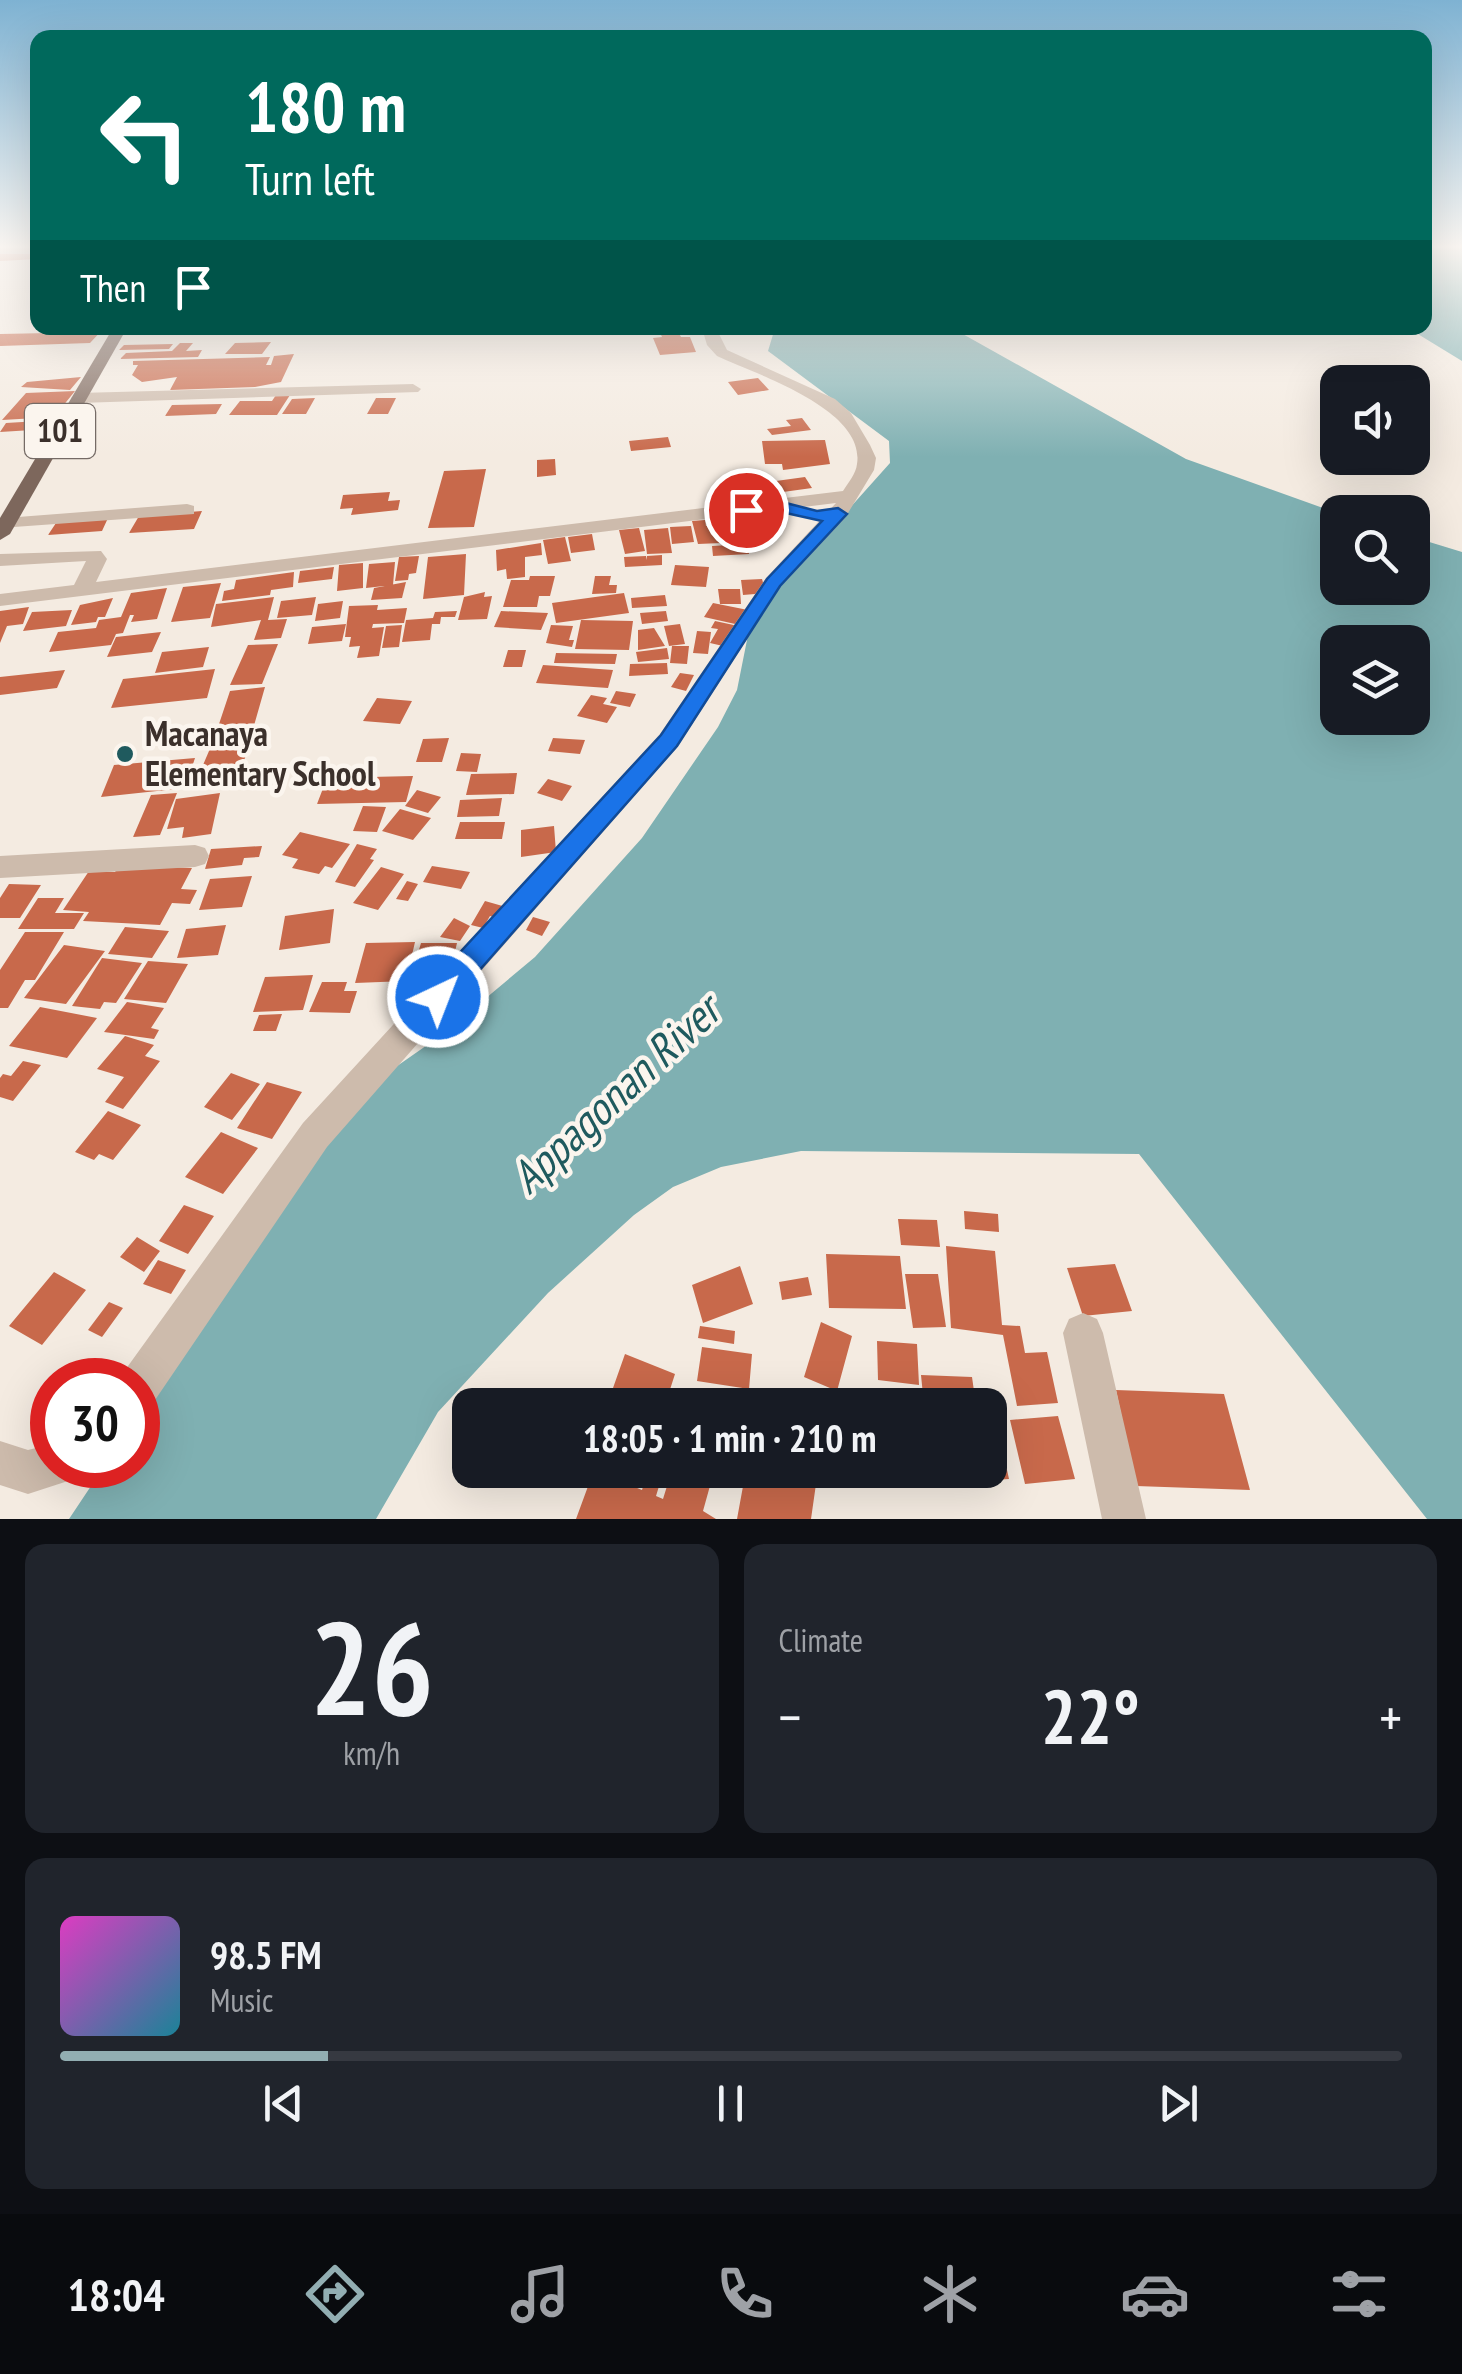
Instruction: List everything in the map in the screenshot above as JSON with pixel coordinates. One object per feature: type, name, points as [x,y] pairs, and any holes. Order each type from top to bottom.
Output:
[{"type":"main road","name":"101","points":[[3,529],[116,335]]},
{"type":"street","points":[[159,1358],[315,1136],[669,740],[773,582],[844,505],[866,470],[867,458],[844,416],[806,390],[722,352],[711,335]]},
{"type":"street","points":[[79,398],[413,388]]},
{"type":"street","points":[[0,600],[778,506],[844,505]]},
{"type":"street","points":[[3,529],[187,510]]},
{"type":"street","points":[[0,560],[94,555],[97,559],[81,591]]},
{"type":"street","points":[[0,867],[195,856]]},
{"type":"street","points":[[1083,1333],[1124,1519]]},
{"type":"street","points":[[0,1463],[30,1472]]},
{"type":"water","points":[[1432,316],[1462,316],[1462,361],[1419,335],[1432,335]]},
{"type":"water","name":"Appagonan River","points":[[773,335],[965,335],[1186,459],[1320,507],[1320,605],[1430,605],[1430,542],[1462,552],[1462,1519],[1427,1519],[1139,1154],[801,1151],[721,1167],[673,1187],[634,1215],[548,1293],[460,1388],[452,1388],[452,1397],[438,1412],[376,1519],[69,1519],[90,1488],[160,1488],[160,1386],[309,1166],[377,1080],[443,1034],[535,957],[642,838],[718,727],[737,690],[748,635],[780,586],[890,463],[889,441],[768,351]]},
{"type":"building","points":[[0,334],[97,335],[90,343],[0,346]]},
{"type":"building","points":[[690,337],[696,352],[660,355],[653,338]]},
{"type":"building","points":[[271,342],[262,354],[225,354],[235,343]]},
{"type":"building","points":[[180,343],[193,343],[186,351],[202,350],[198,357],[120,359],[126,353],[172,351]]},
{"type":"building","points":[[173,344],[169,349],[119,350],[124,345]]},
{"type":"building","points":[[294,354],[281,382],[255,387],[170,390],[177,377],[142,382],[132,375],[138,365],[133,365],[133,361],[270,357],[266,365],[271,365],[274,356]]},
{"type":"building","points":[[81,377],[70,390],[21,387],[27,382]]},
{"type":"building","points":[[758,378],[769,390],[738,395],[728,382]]},
{"type":"building","points":[[75,391],[54,417],[2,420],[26,393]]},
{"type":"building","points":[[276,395],[290,395],[277,415],[229,415],[240,401],[272,401]]},
{"type":"building","points":[[315,398],[306,414],[282,414],[292,399]]},
{"type":"building","points":[[376,398],[396,398],[388,414],[367,414]]},
{"type":"building","points":[[222,404],[216,414],[165,416],[172,405]]},
{"type":"building","points":[[802,418],[811,430],[772,435],[767,429],[791,426],[786,420]]},
{"type":"building","points":[[55,420],[48,429],[0,432],[6,423]]},
{"type":"building","points":[[668,437],[671,447],[631,451],[629,441]]},
{"type":"building","points":[[825,440],[830,464],[783,470],[782,464],[765,464],[762,441]]},
{"type":"building","points":[[555,459],[556,475],[537,477],[537,460]]},
{"type":"building","points":[[486,469],[474,527],[428,528],[444,471]]},
{"type":"building","points":[[805,477],[812,488],[783,492],[776,481]]},
{"type":"building","points":[[390,492],[388,501],[400,500],[398,510],[351,515],[353,508],[340,509],[343,495]]},
{"type":"building","points":[[202,511],[194,529],[129,533],[139,516]]},
{"type":"building","points":[[108,518],[102,531],[48,535],[56,523]]},
{"type":"building","points":[[705,520],[706,526],[740,525],[744,542],[698,544],[692,521]]},
{"type":"building","points":[[691,526],[694,542],[672,544],[670,527]]},
{"type":"building","points":[[639,528],[645,551],[625,554],[619,530]]},
{"type":"building","points":[[668,528],[672,553],[647,554],[644,530]]},
{"type":"building","points":[[592,534],[595,550],[571,553],[568,537]]},
{"type":"building","points":[[565,537],[571,561],[548,564],[543,540]]},
{"type":"building","points":[[541,543],[542,555],[525,557],[525,577],[507,579],[506,569],[497,571],[496,550]]},
{"type":"building","points":[[748,544],[749,554],[713,556],[712,546]]},
{"type":"building","points":[[466,554],[464,595],[423,599],[428,557]]},
{"type":"building","points":[[662,555],[662,565],[625,567],[624,557],[646,556],[647,560],[647,556]]},
{"type":"building","points":[[419,556],[416,573],[409,574],[408,580],[395,581],[399,557]]},
{"type":"building","points":[[395,562],[393,585],[366,588],[369,564]]},
{"type":"building","points":[[363,563],[363,588],[337,591],[339,565]]},
{"type":"building","points":[[675,565],[709,567],[706,587],[671,585]]},
{"type":"building","points":[[334,567],[332,579],[298,583],[300,571]]},
{"type":"building","points":[[294,572],[293,587],[271,590],[270,595],[222,601],[224,591],[234,589],[236,580]]},
{"type":"building","points":[[530,576],[555,576],[550,596],[539,596],[537,607],[503,607],[511,580],[529,580]]},
{"type":"building","points":[[595,576],[611,576],[609,585],[617,585],[616,593],[592,594]]},
{"type":"building","points":[[762,579],[766,593],[743,595],[741,580]]},
{"type":"building","points":[[406,582],[402,598],[371,600],[374,588]]},
{"type":"building","points":[[221,583],[210,618],[171,622],[183,587]]},
{"type":"building","points":[[167,588],[157,619],[131,622],[134,615],[130,615],[123,633],[116,634],[111,645],[49,652],[58,632],[96,628],[99,620],[121,617],[131,593]]},
{"type":"building","points":[[718,589],[740,589],[741,604],[720,604]]},
{"type":"building","points":[[485,592],[484,597],[492,596],[487,619],[458,620],[464,597]]},
{"type":"building","points":[[624,593],[629,613],[556,623],[552,603]]},
{"type":"building","points":[[665,595],[667,606],[632,608],[631,598]]},
{"type":"building","points":[[274,597],[268,620],[287,619],[281,638],[254,640],[261,620],[211,627],[216,604]]},
{"type":"building","points":[[316,597],[312,615],[277,618],[281,601]]},
{"type":"building","points":[[113,598],[105,617],[71,625],[80,605]]},
{"type":"building","points":[[343,601],[340,618],[315,621],[318,604]]},
{"type":"building","points":[[713,603],[753,611],[744,626],[704,617]]},
{"type":"building","points":[[378,605],[377,610],[407,608],[404,623],[373,624],[372,628],[384,627],[379,656],[357,658],[360,646],[349,647],[351,637],[345,637],[349,606]]},
{"type":"building","points":[[29,607],[23,624],[7,626],[0,643],[0,611]]},
{"type":"building","points":[[72,610],[66,626],[23,631],[32,612]]},
{"type":"building","points":[[457,611],[455,617],[441,617],[440,624],[432,624],[430,640],[402,642],[406,620]]},
{"type":"building","points":[[501,611],[548,613],[541,630],[494,627]]},
{"type":"building","points":[[666,611],[668,621],[642,624],[640,613]]},
{"type":"building","points":[[581,620],[633,621],[629,650],[575,649]]},
{"type":"building","points":[[715,621],[743,627],[723,646],[710,643],[718,629],[711,628]]},
{"type":"building","points":[[346,624],[342,641],[308,644],[312,627]]},
{"type":"building","points":[[680,624],[685,644],[669,646],[664,626]]},
{"type":"building","points":[[402,625],[399,647],[382,648],[386,626]]},
{"type":"building","points":[[551,625],[573,626],[569,640],[574,640],[572,647],[546,643]]},
{"type":"building","points":[[654,628],[665,646],[638,650],[638,630]]},
{"type":"building","points":[[697,631],[711,632],[708,654],[693,653]]},
{"type":"building","points":[[161,632],[152,652],[107,657],[116,637]]},
{"type":"building","points":[[278,644],[262,684],[230,685],[248,645]]},
{"type":"building","points":[[672,646],[689,646],[687,664],[670,663]]},
{"type":"building","points":[[209,647],[203,667],[155,673],[162,652]]},
{"type":"building","points":[[667,648],[669,659],[638,662],[636,652]]},
{"type":"building","points":[[508,650],[526,650],[522,667],[503,667]]},
{"type":"building","points":[[556,653],[617,654],[615,664],[554,663]]},
{"type":"building","points":[[667,663],[668,674],[629,676],[630,664]]},
{"type":"building","points":[[543,665],[613,670],[608,688],[536,683]]},
{"type":"building","points":[[215,669],[207,698],[111,708],[123,679]]},
{"type":"building","points":[[65,670],[57,688],[0,695],[0,677]]},
{"type":"building","points":[[680,673],[694,675],[686,691],[671,687]]},
{"type":"building","points":[[265,687],[251,736],[214,739],[230,691]]},
{"type":"building","points":[[616,691],[636,694],[630,707],[610,703]]},
{"type":"building","points":[[591,695],[607,698],[603,704],[617,707],[607,723],[577,716]]},
{"type":"building","points":[[377,698],[412,701],[400,724],[363,721]]},
{"type":"building","points":[[449,738],[442,762],[416,762],[423,739]]},
{"type":"building","points":[[553,738],[585,740],[580,754],[548,751]]},
{"type":"building","points":[[251,742],[240,771],[245,770],[240,786],[197,789],[203,773],[218,772],[200,772],[212,744]]},
{"type":"building","points":[[461,753],[481,754],[477,772],[456,771]]},
{"type":"building","points":[[195,758],[185,788],[101,797],[114,765]]},
{"type":"building","points":[[517,773],[514,794],[466,795],[471,774]]},
{"type":"building","points":[[413,776],[406,802],[317,804],[327,778]]},
{"type":"building","points":[[548,779],[572,786],[562,801],[537,793]]},
{"type":"building","points":[[417,790],[441,797],[428,813],[405,806]]},
{"type":"building","points":[[177,793],[160,835],[133,837],[151,795]]},
{"type":"building","points":[[220,793],[211,834],[182,838],[184,827],[167,829],[176,799]]},
{"type":"building","points":[[502,798],[499,816],[457,817],[460,800]]},
{"type":"building","points":[[363,806],[386,807],[377,832],[353,831]]},
{"type":"building","points":[[400,809],[431,818],[413,840],[382,831]]},
{"type":"building","points":[[460,822],[505,822],[502,839],[455,839]]},
{"type":"building","points":[[554,826],[556,852],[521,857],[521,830]]},
{"type":"building","points":[[300,832],[350,844],[332,868],[325,866],[319,874],[292,868],[298,859],[282,855]]},
{"type":"building","points":[[357,844],[377,849],[370,859],[374,860],[355,887],[335,882]]},
{"type":"building","points":[[262,846],[259,857],[244,858],[242,865],[205,869],[211,849]]},
{"type":"building","points":[[120,865],[192,868],[181,889],[197,890],[190,904],[172,903],[160,925],[83,921],[89,912],[63,910],[89,871],[115,872]]},
{"type":"building","points":[[432,866],[470,872],[461,889],[423,882]]},
{"type":"building","points":[[381,867],[404,874],[378,910],[353,903]]},
{"type":"building","points":[[252,876],[242,907],[199,910],[210,879]]},
{"type":"building","points":[[407,881],[418,884],[408,901],[396,899]]},
{"type":"building","points":[[9,884],[41,885],[20,918],[0,918],[0,898]]},
{"type":"building","points":[[38,898],[64,898],[55,913],[84,913],[74,929],[18,929]]},
{"type":"building","points":[[485,901],[506,907],[499,919],[490,916],[483,928],[471,925]]},
{"type":"building","points":[[334,909],[330,943],[279,950],[285,916]]},
{"type":"building","points":[[533,917],[550,922],[542,936],[526,930]]},
{"type":"building","points":[[454,918],[470,926],[460,941],[440,937]]},
{"type":"building","points":[[226,925],[218,955],[177,958],[186,929]]},
{"type":"building","points":[[125,927],[169,931],[152,958],[108,954]]},
{"type":"building","points":[[25,932],[64,932],[35,980],[25,980],[8,1008],[0,1008],[0,970]]},
{"type":"building","points":[[415,942],[406,981],[355,983],[366,943]]},
{"type":"building","points":[[421,943],[457,943],[453,960],[416,960]]},
{"type":"building","points":[[64,945],[105,951],[66,1004],[24,998]]},
{"type":"building","points":[[102,958],[142,963],[116,1003],[104,1002],[100,1009],[72,1006]]},
{"type":"building","points":[[148,961],[188,964],[166,1003],[124,999]]},
{"type":"building","points":[[313,975],[303,1010],[253,1012],[265,977]]},
{"type":"building","points":[[322,982],[347,982],[344,991],[357,991],[350,1013],[309,1012]]},
{"type":"building","points":[[127,1002],[164,1008],[151,1028],[159,1030],[154,1039],[104,1032]]},
{"type":"building","points":[[40,1007],[97,1018],[67,1058],[9,1046]]},
{"type":"building","points":[[282,1014],[276,1031],[253,1031],[259,1015]]},
{"type":"building","points":[[125,1036],[154,1045],[145,1056],[160,1061],[123,1109],[105,1102],[124,1077],[97,1069]]},
{"type":"building","points":[[23,1061],[41,1065],[13,1101],[0,1097],[0,1078],[3,1074],[11,1076]]},
{"type":"building","points":[[231,1073],[260,1084],[232,1120],[204,1107]]},
{"type":"building","points":[[267,1082],[302,1092],[272,1139],[237,1128]]},
{"type":"building","points":[[108,1111],[141,1125],[113,1160],[99,1154],[94,1160],[75,1152]]},
{"type":"building","points":[[221,1132],[258,1148],[223,1194],[185,1177]]},
{"type":"building","points":[[184,1205],[214,1216],[188,1254],[159,1241]]},
{"type":"building","points":[[964,1211],[998,1214],[999,1232],[965,1229]]},
{"type":"building","points":[[898,1219],[937,1220],[940,1247],[901,1245]]},
{"type":"building","points":[[137,1237],[160,1251],[144,1272],[120,1257]]},
{"type":"building","points":[[946,1246],[995,1251],[1002,1325],[1020,1326],[1025,1353],[1047,1352],[1058,1403],[1017,1406],[1003,1335],[951,1328]]},
{"type":"building","points":[[826,1254],[900,1256],[906,1309],[829,1308]]},
{"type":"building","points":[[158,1260],[186,1270],[171,1294],[143,1284]]},
{"type":"building","points":[[1115,1264],[1132,1311],[1083,1316],[1067,1268]]},
{"type":"building","points":[[740,1266],[753,1304],[703,1323],[692,1285]]},
{"type":"building","points":[[54,1272],[86,1290],[42,1345],[9,1326]]},
{"type":"building","points":[[905,1274],[938,1274],[946,1327],[913,1328]]},
{"type":"building","points":[[808,1277],[812,1295],[782,1300],[779,1282]]},
{"type":"building","points":[[109,1302],[123,1308],[102,1337],[88,1330]]},
{"type":"building","points":[[821,1322],[852,1336],[838,1388],[804,1377]]},
{"type":"building","points":[[700,1326],[735,1331],[734,1344],[698,1338]]},
{"type":"building","points":[[877,1341],[917,1344],[919,1385],[878,1380]]},
{"type":"building","points":[[702,1347],[752,1354],[749,1388],[697,1381]]},
{"type":"building","points":[[625,1354],[675,1374],[670,1388],[613,1388]]},
{"type":"building","points":[[921,1375],[972,1377],[974,1388],[922,1388]]},
{"type":"building","points":[[1116,1390],[1224,1394],[1250,1490],[1136,1486]]},
{"type":"building","points":[[1058,1416],[1075,1479],[1025,1484],[1010,1420]]},
{"type":"building","points":[[587,1488],[658,1488],[656,1496],[663,1499],[666,1488],[709,1488],[703,1511],[716,1519],[576,1519]]},
{"type":"building","points":[[743,1488],[815,1488],[811,1519],[737,1519]]},
{"type":"place","name":"Macanaya Elementary School","points":[[125,754]]},
{"type":"route","points":[[438,997],[669,740],[773,582],[838,514],[817,516],[778,506],[746,510]]}]
